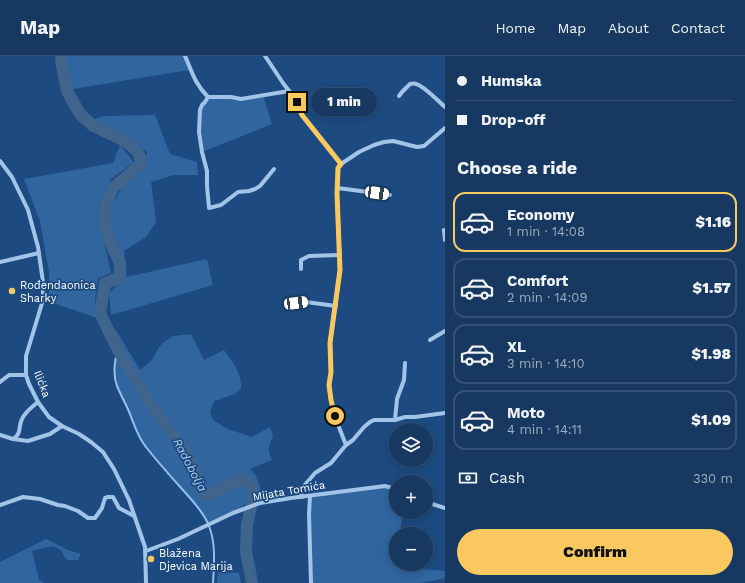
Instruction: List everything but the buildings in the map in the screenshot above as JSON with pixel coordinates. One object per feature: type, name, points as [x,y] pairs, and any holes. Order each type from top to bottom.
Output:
[{"type":"street","points":[[185,56],[195,80],[201,90],[208,97],[231,97],[242,99],[290,91]]},
{"type":"street","points":[[265,56],[297,102],[302,115],[341,164]]},
{"type":"street","points":[[399,96],[410,84],[416,84],[420,85],[445,107]]},
{"type":"street","points":[[208,97],[200,110],[199,132],[207,171],[207,186],[210,208],[221,204],[238,192],[249,191],[260,186],[274,169]]},
{"type":"street","points":[[346,444],[335,416],[329,385],[331,372],[330,343],[340,270],[338,168],[341,164],[358,152],[384,142],[393,141],[417,147],[424,146],[445,128]]},
{"type":"street","name":"Ilićka","points":[[0,162],[12,177],[28,210],[39,253],[43,282],[43,300],[26,356],[26,375],[38,402],[49,417],[62,426],[85,438],[103,452],[114,469],[129,500],[146,551],[146,583]]},
{"type":"street","points":[[338,188],[390,195]]},
{"type":"street","points":[[444,230],[445,240]]},
{"type":"street","points":[[0,262],[39,253]]},
{"type":"street","points":[[301,268],[301,260],[309,256],[340,255]]},
{"type":"street","points":[[289,308],[296,303],[306,302],[336,306]]},
{"type":"street","points":[[430,340],[445,331]]},
{"type":"street","points":[[395,420],[397,399],[404,380],[405,363]]},
{"type":"street","points":[[0,382],[9,375],[26,375]]},
{"type":"street","points":[[13,439],[20,432],[21,420],[25,413],[38,402]]},
{"type":"street","points":[[302,497],[301,492],[304,486],[315,473],[331,463],[346,444],[353,440],[370,422],[374,420],[395,420],[406,417],[420,417],[445,413]]},
{"type":"street","points":[[0,436],[28,441],[50,434],[62,426]]},
{"type":"street","name":"Mijata Tomića","points":[[146,551],[178,539],[240,510],[260,503],[385,486],[389,487]]},
{"type":"street","points":[[310,496],[309,514],[311,583]]},
{"type":"street","points":[[0,505],[24,497],[40,499],[78,511],[88,518],[95,518],[102,508],[105,498],[113,497],[119,508],[134,516]]},
{"type":"street","points":[[433,504],[445,508]]},
{"type":"shaded area","points":[[62,56],[185,56],[190,70],[67,91],[61,61]]},
{"type":"shaded area","points":[[263,95],[272,124],[202,152],[199,132],[202,105],[208,97],[241,99]]},
{"type":"shaded area","points":[[155,115],[170,154],[197,162],[198,175],[174,175],[151,182],[156,222],[146,237],[124,251],[126,277],[207,259],[213,285],[111,315],[109,293],[119,283],[123,273],[120,253],[109,224],[112,204],[124,185],[142,169],[147,152],[138,144],[91,120],[105,116]]},
{"type":"shaded area","points":[[120,145],[134,162],[111,179],[99,205],[103,237],[111,273],[98,278],[95,300],[97,318],[50,302],[49,272],[40,221],[24,179],[113,163]]},
{"type":"shaded area","points":[[116,330],[140,370],[152,360],[159,347],[173,336],[191,334],[204,360],[224,350],[238,372],[241,388],[235,394],[214,401],[210,413],[214,421],[228,429],[252,437],[270,427],[273,437],[269,446],[269,453],[272,460],[250,469],[255,474],[260,487],[261,497],[253,497],[251,503],[245,504],[240,510],[208,523],[196,506],[144,445],[135,428],[116,385],[115,366],[118,350],[110,334]]},
{"type":"shaded area","points":[[385,486],[389,487],[389,519],[402,519],[401,527],[389,527],[389,571],[445,571],[445,578],[421,583],[311,583],[310,496]]},
{"type":"shaded area","points":[[46,539],[68,550],[81,554],[78,560],[67,560],[61,550],[52,546],[32,551],[39,580],[43,583],[0,583],[0,562]]},
{"type":"shaded area","points":[[218,572],[239,573],[241,583],[217,583]]},
{"type":"waterway","name":"Radobolja","points":[[62,56],[61,61],[67,91],[80,114],[92,125],[125,141],[138,152],[141,161],[140,165],[113,188],[106,203],[104,224],[120,263],[120,273],[117,279],[105,283],[100,313],[118,350],[147,399],[184,450],[194,468],[201,491],[207,496],[242,479],[247,481],[251,487],[253,497],[247,525],[246,551],[252,583]]},
{"type":"waterway","name":"Radobolja","points":[[118,350],[114,368],[117,386],[140,437],[146,447],[198,507],[209,526],[214,547],[213,583]]},
{"type":"place","name":"Rođendaonica Sharky","points":[[12,291]]},
{"type":"place","name":"Blažena Djevica Marija","points":[[151,559]]},
{"type":"route","points":[[297,102],[302,115],[308,124],[341,164],[338,168],[337,194],[340,270],[330,343],[331,372],[329,385],[335,416]]}]
